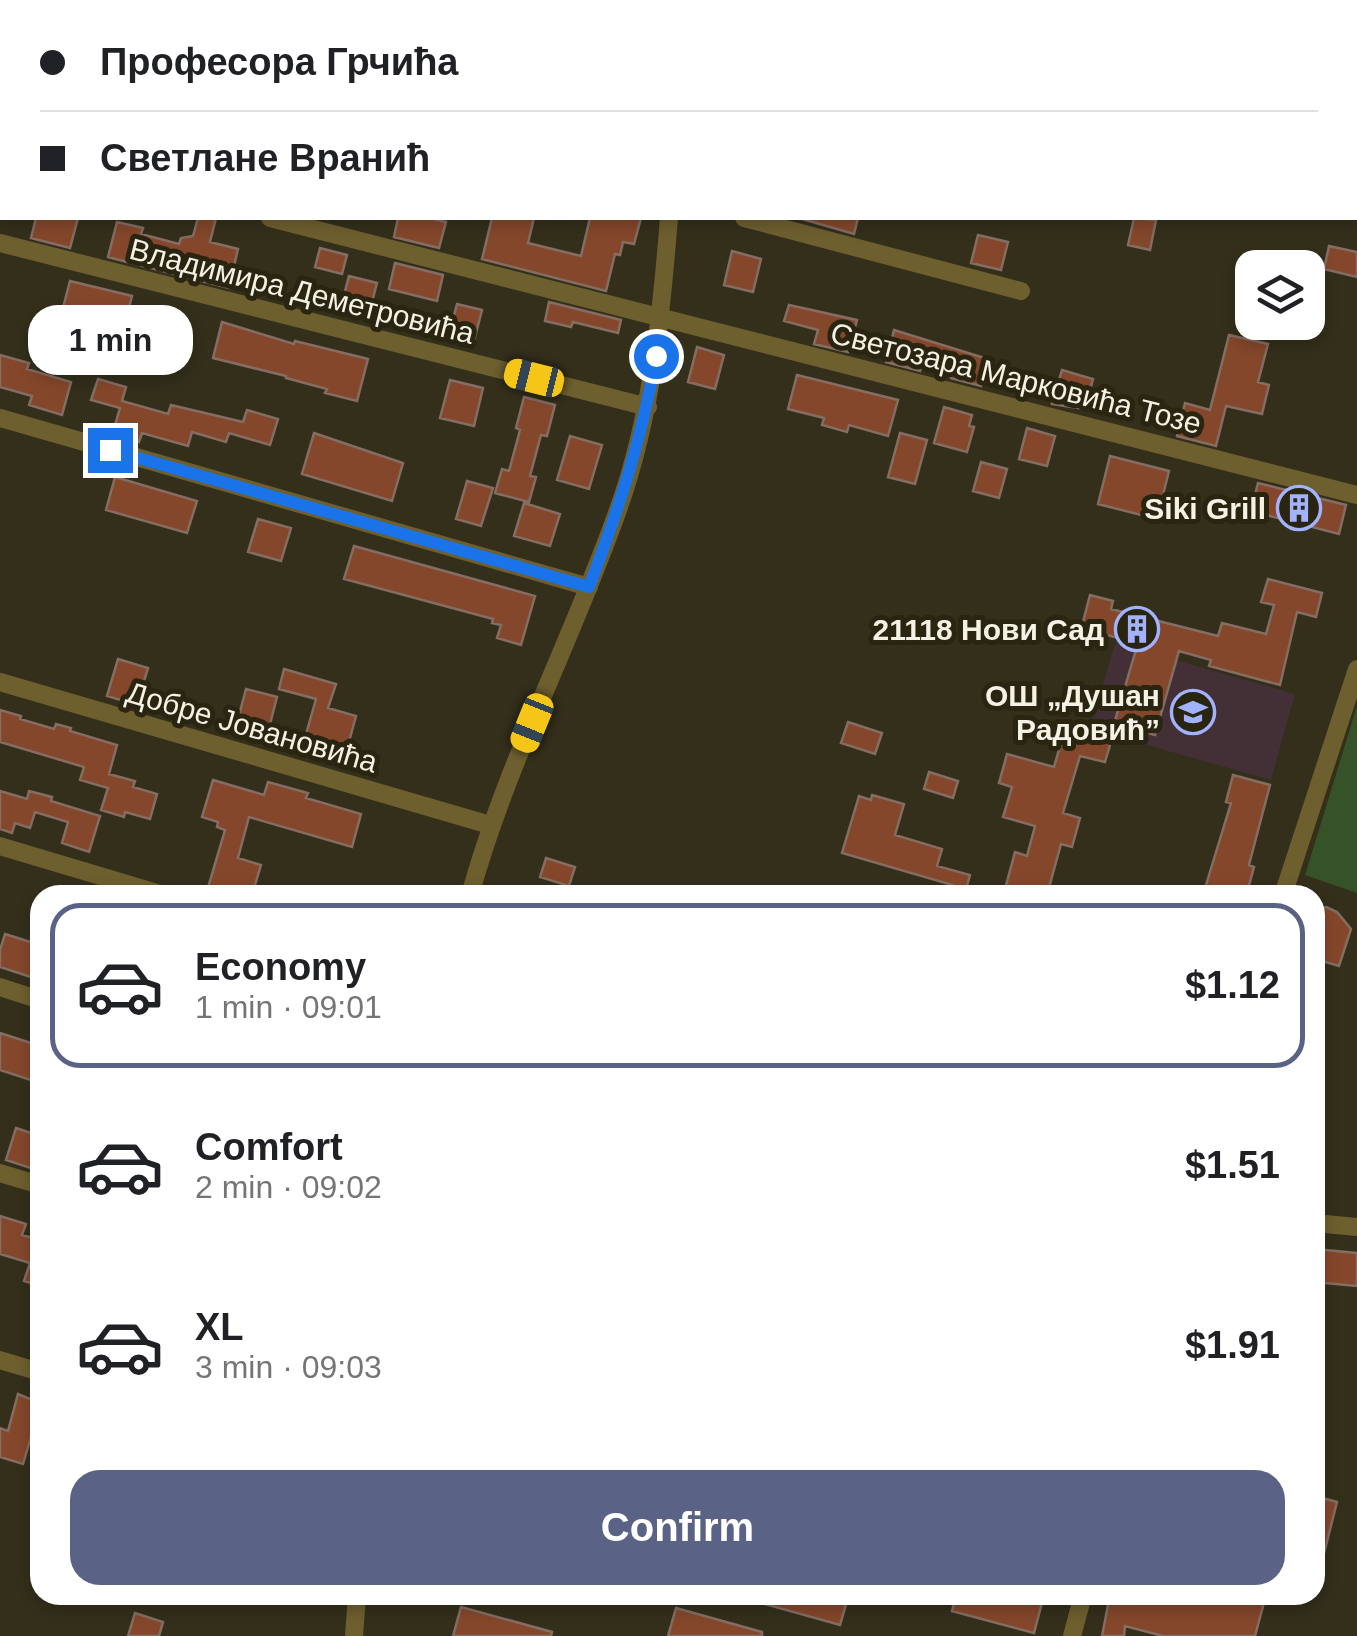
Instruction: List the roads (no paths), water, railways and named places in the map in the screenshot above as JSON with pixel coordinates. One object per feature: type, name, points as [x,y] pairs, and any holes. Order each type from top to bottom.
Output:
[{"type":"street","name":"Светозара Марковића Тозе","points":[[278,220],[1357,494]]},
{"type":"street","points":[[473,885],[490,825],[619,507],[648,407],[662,315],[670,220]]},
{"type":"street","points":[[752,220],[1021,291]]},
{"type":"street","name":"Владимира Деметровића","points":[[0,243],[648,407]]},
{"type":"street","points":[[0,418],[589,587]]},
{"type":"street","points":[[1286,885],[1357,668]]},
{"type":"street","name":"Добре Јовановића","points":[[0,682],[490,825]]},
{"type":"street","points":[[0,846],[131,885]]},
{"type":"street","points":[[0,987],[30,997]]},
{"type":"street","points":[[0,1173],[30,1183]]},
{"type":"street","points":[[1325,1224],[1357,1227]]},
{"type":"street","points":[[0,1360],[30,1369]]},
{"type":"street","points":[[354,1636],[356,1605]]},
{"type":"street","points":[[1072,1636],[1080,1605]]},
{"type":"place","name":"Siki Grill","points":[[1299,508]]},
{"type":"place","name":"21118 Нови Сад","points":[[1137,629]]},
{"type":"place","name":"ОШ „Душан Радовић”","points":[[1193,712]]}]
